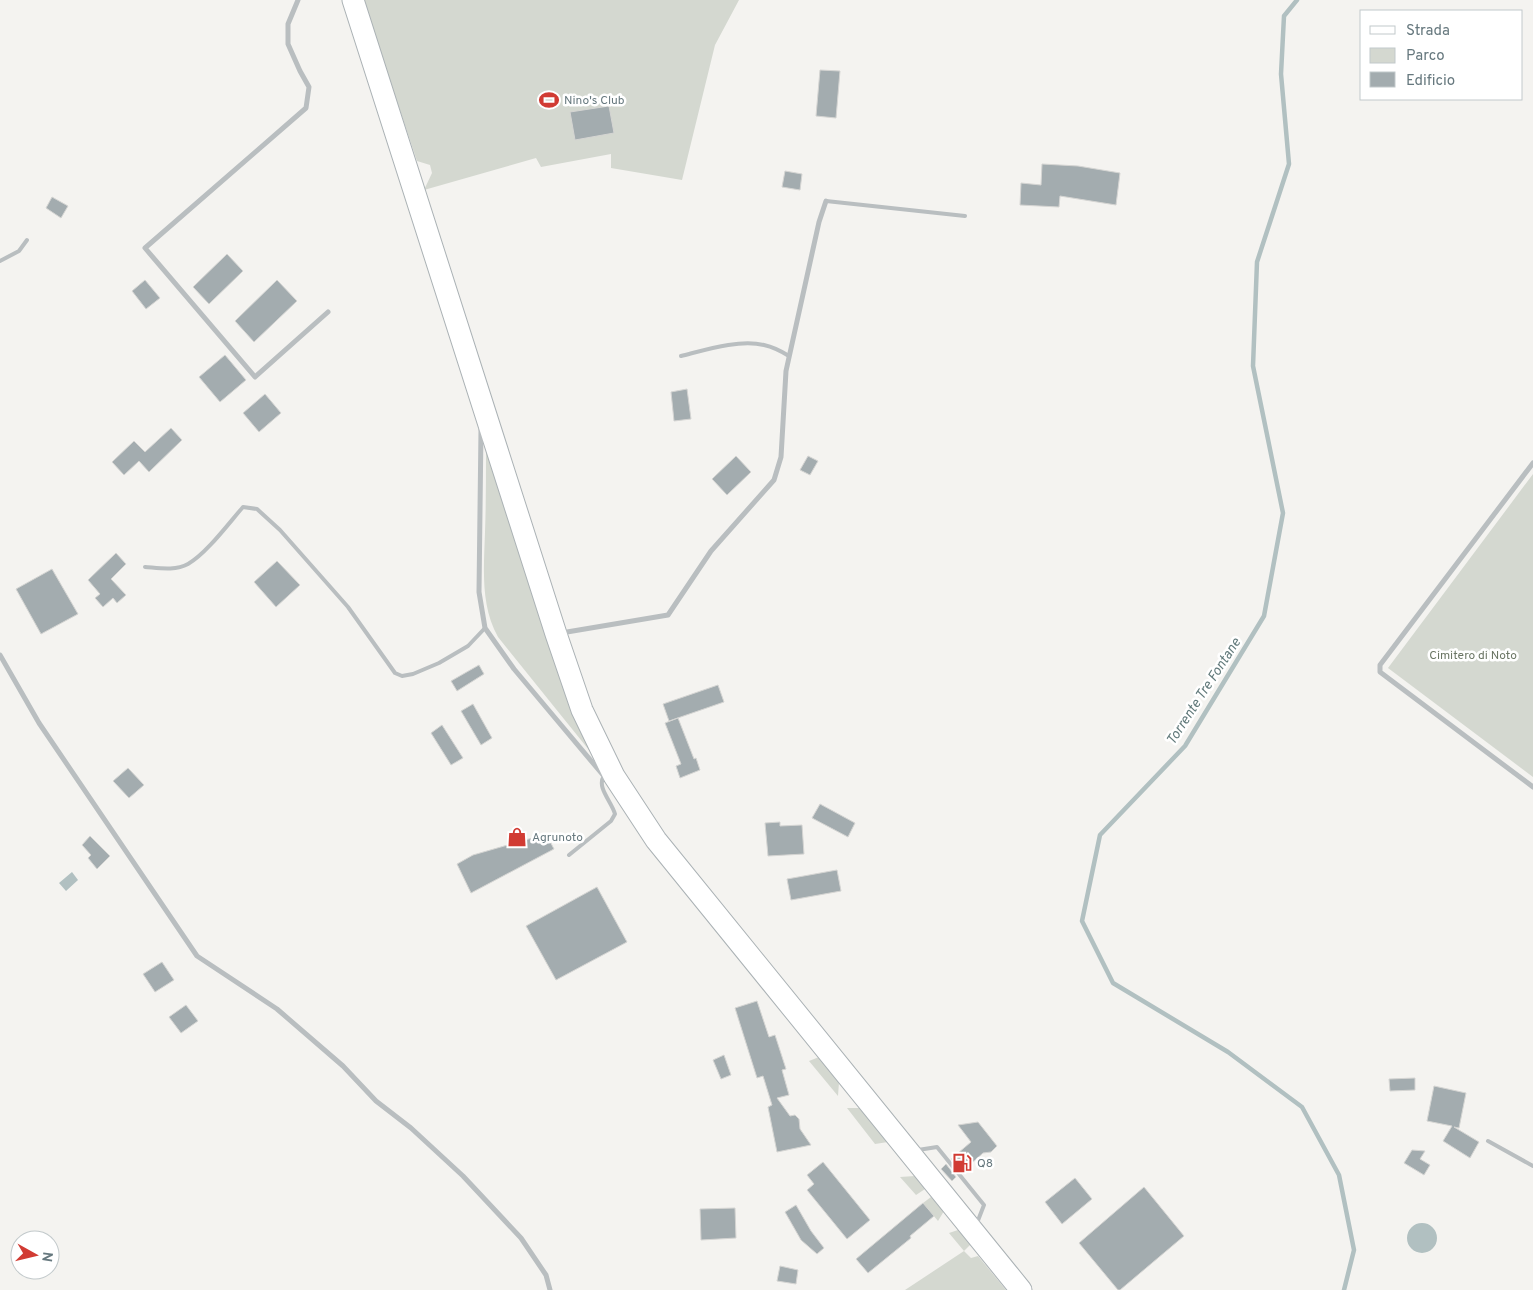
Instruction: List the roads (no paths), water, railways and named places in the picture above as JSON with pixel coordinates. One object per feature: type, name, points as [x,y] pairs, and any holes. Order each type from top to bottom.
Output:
[{"type":"main road","points":[[353,0],[556,634],[582,710],[609,776],[656,840],[908,1152],[974,1230],[1020,1290]]},
{"type":"street","points":[[298,0],[288,24],[288,44],[309,87],[306,108],[145,248],[255,377],[328,312]]},
{"type":"street","points":[[556,634],[668,615],[711,551],[774,480],[781,457],[786,371],[826,201]]},
{"type":"street","points":[[488,418],[481,428],[479,592],[485,628],[514,669],[609,776]]},
{"type":"street","points":[[1533,463],[1380,665],[1380,672],[1533,787]]},
{"type":"street","points":[[0,655],[39,723],[197,956],[276,1009],[343,1066],[376,1101],[412,1128],[463,1176],[521,1238],[546,1275],[550,1290]]},
{"type":"lane","points":[[826,201],[965,216]]},
{"type":"lane","points":[[0,261],[19,251],[27,240]]},
{"type":"lane","points":[[681,356],[723,346],[752,343],[763,344],[790,356]]},
{"type":"lane","points":[[145,567],[174,568],[188,564],[209,547],[243,507],[257,509],[280,530],[348,607],[395,672],[402,676],[413,674],[439,663],[468,646],[485,628]]},
{"type":"lane","points":[[569,855],[611,821],[615,814],[614,807],[601,785],[601,780],[609,776]]},
{"type":"lane","points":[[1488,1141],[1533,1166]]},
{"type":"waterway","name":"Torrente Tre Fontane","points":[[1297,0],[1284,16],[1281,74],[1289,164],[1257,262],[1253,366],[1283,513],[1264,616],[1185,746],[1100,835],[1082,921],[1113,983],[1228,1052],[1302,1107],[1339,1175],[1354,1250],[1344,1290]]},
{"type":"place","name":"Nino's Club","points":[[549,100]]},
{"type":"place","name":"Agrunoto","points":[[517,837]]},
{"type":"place","name":"Q8","points":[[962,1163]]},
{"type":"park label","name":"Cimitero di Noto","points":[[1473,655]]}]
